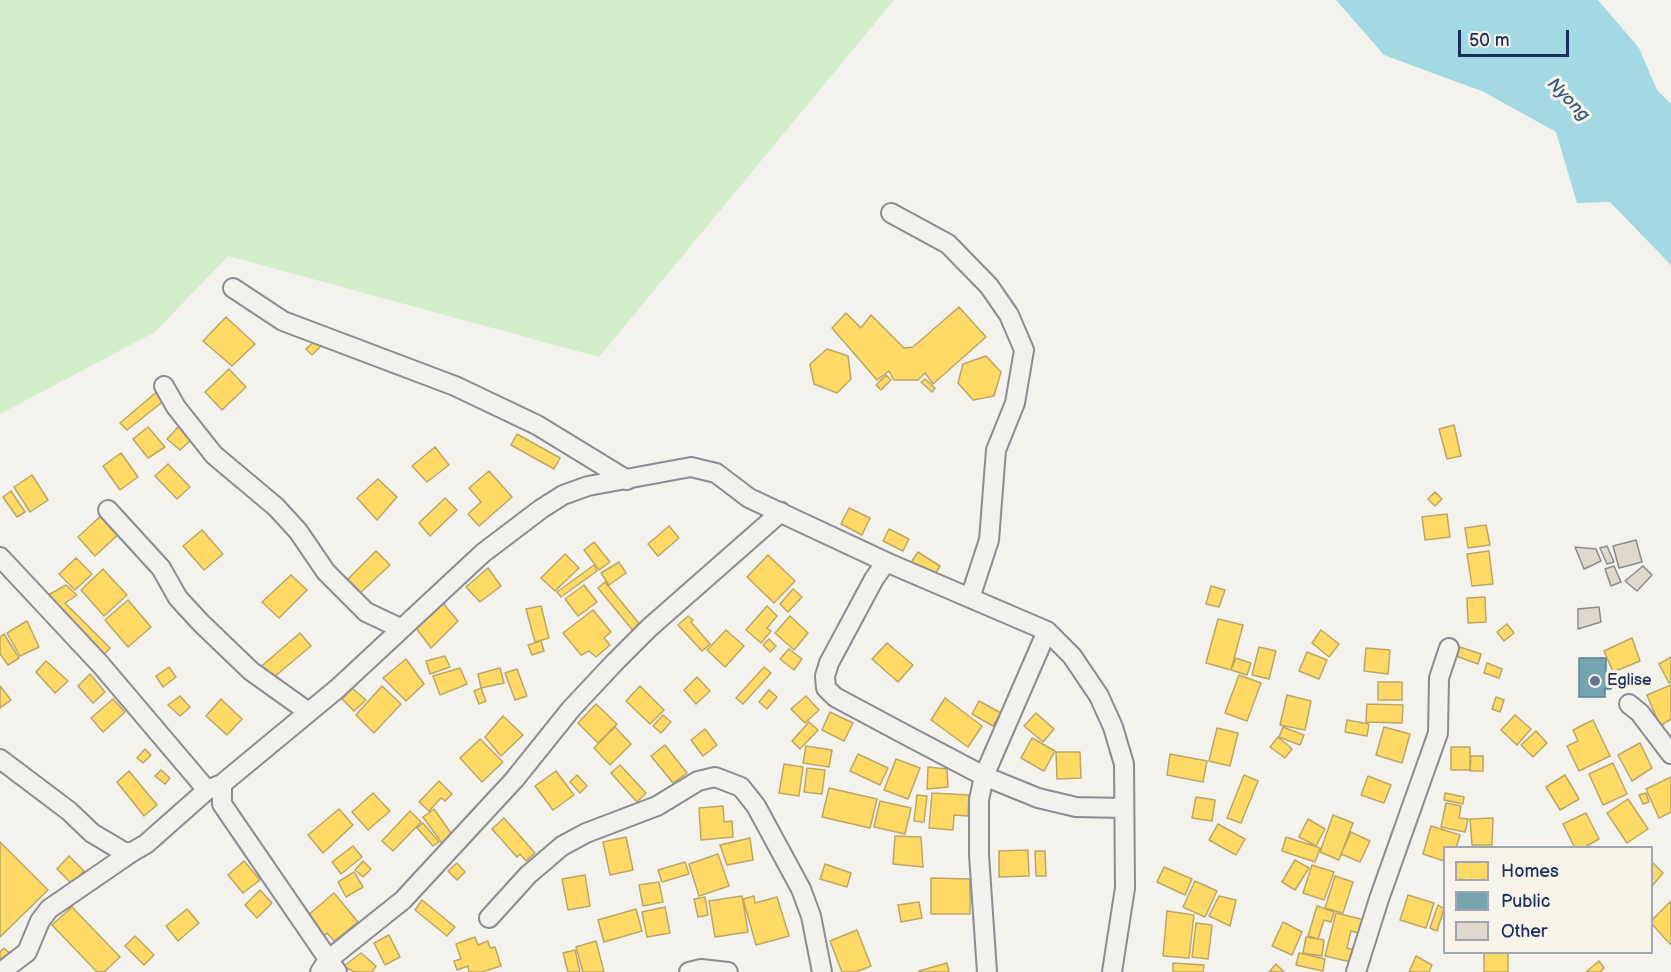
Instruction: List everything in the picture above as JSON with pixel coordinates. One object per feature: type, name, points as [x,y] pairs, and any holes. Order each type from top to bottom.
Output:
[{"type":"street","points":[[891,213],[948,244],[989,286],[1009,315],[1024,351],[1015,403],[996,450],[989,540],[970,598]]},
{"type":"street","points":[[233,288],[284,321],[455,386],[537,425],[627,480]]},
{"type":"street","points":[[164,386],[176,407],[214,455],[276,507],[298,531],[326,572],[366,612],[400,628]]},
{"type":"street","points":[[1,972],[27,952],[40,921],[49,909],[146,844],[338,688],[483,553],[541,509],[563,495],[588,486],[691,467],[716,473],[749,498],[886,562],[1047,631],[1086,674],[1113,727],[1124,764],[1125,888],[1112,972]]},
{"type":"street","points":[[108,510],[162,568],[178,598],[201,623],[251,671],[307,711]]},
{"type":"street","points":[[0,557],[215,787],[222,804],[274,876],[328,968],[403,900],[514,780],[571,709],[615,662],[781,512]]},
{"type":"street","points":[[886,562],[874,579],[829,663],[825,676],[826,688],[835,697],[984,776],[1038,798],[1076,807],[1123,808]]},
{"type":"street","points":[[987,972],[979,844],[979,800],[984,776],[1047,631]]},
{"type":"street","points":[[1356,972],[1379,899],[1438,733],[1439,678],[1449,648]]},
{"type":"street","points":[[1629,704],[1640,712],[1671,754]]},
{"type":"street","points":[[0,759],[69,811],[92,833],[124,852],[132,852]]},
{"type":"street","points":[[489,918],[528,875],[562,846],[586,833],[657,806],[698,781],[715,777],[741,787],[756,806],[801,889],[811,916],[822,972]]},
{"type":"street","points":[[689,972],[701,969],[728,972]]},
{"type":"green space","points":[[0,0],[894,0],[599,357],[228,256],[155,332],[0,414]]},
{"type":"water","name":"Nyong","points":[[1336,0],[1598,0],[1639,48],[1657,90],[1671,104],[1671,265],[1610,202],[1577,203],[1556,132],[1484,92],[1384,55]]},
{"type":"building: Homes","points":[[959,307],[986,337],[933,384],[925,373],[918,380],[894,380],[889,371],[877,380],[832,328],[846,313],[861,328],[871,315],[904,348],[913,347]]},
{"type":"building: Homes","points":[[226,317],[255,344],[232,366],[203,341]]},
{"type":"building: Homes","points":[[317,339],[322,345],[312,355],[306,349]]},
{"type":"building: Homes","points":[[827,349],[848,356],[851,379],[837,393],[814,384],[810,364]]},
{"type":"building: Homes","points":[[986,356],[1001,372],[994,396],[973,400],[958,383],[963,364]]},
{"type":"building: Homes","points":[[229,369],[246,387],[222,410],[205,392]]},
{"type":"building: Homes","points":[[886,375],[891,380],[881,390],[876,385]]},
{"type":"building: Homes","points":[[925,379],[935,388],[932,392],[921,382]]},
{"type":"building: Homes","points":[[159,390],[165,400],[127,430],[120,423]]},
{"type":"building: Homes","points":[[181,424],[192,439],[180,450],[167,439]]},
{"type":"building: Homes","points":[[1454,425],[1461,456],[1447,459],[1439,429]]},
{"type":"building: Homes","points":[[148,427],[165,447],[148,458],[133,439]]},
{"type":"building: Homes","points":[[517,434],[560,458],[554,469],[511,445]]},
{"type":"building: Homes","points":[[435,447],[449,465],[427,482],[412,466]]},
{"type":"building: Homes","points":[[121,453],[138,477],[120,490],[103,466]]},
{"type":"building: Homes","points":[[168,464],[190,487],[177,499],[155,476]]},
{"type":"building: Homes","points":[[489,471],[512,497],[479,526],[468,514],[481,502],[469,488]]},
{"type":"building: Homes","points":[[32,475],[48,500],[30,512],[14,487]]},
{"type":"building: Homes","points":[[378,479],[397,497],[377,520],[357,498]]},
{"type":"building: Homes","points":[[11,491],[25,512],[17,517],[3,497]]},
{"type":"building: Homes","points":[[1435,492],[1442,499],[1435,506],[1428,499]]},
{"type":"building: Homes","points":[[445,498],[457,510],[430,536],[419,523]]},
{"type":"building: Homes","points":[[849,508],[870,518],[862,535],[841,524]]},
{"type":"building: Homes","points":[[104,513],[121,532],[95,556],[78,537]]},
{"type":"building: Homes","points":[[1447,514],[1450,537],[1425,540],[1422,517]]},
{"type":"building: Homes","points":[[1486,525],[1490,545],[1468,548],[1465,528]]},
{"type":"building: Homes","points":[[669,526],[679,538],[658,556],[648,544]]},
{"type":"building: Homes","points":[[889,529],[909,539],[903,551],[883,541]]},
{"type":"building: Homes","points":[[202,530],[223,554],[204,570],[183,546]]},
{"type":"building: Homes","points":[[594,542],[610,562],[599,570],[584,550]]},
{"type":"building: Homes","points":[[376,551],[390,565],[358,595],[345,582]]},
{"type":"building: Homes","points":[[1489,551],[1493,584],[1472,586],[1467,554]]},
{"type":"building: Homes","points":[[918,552],[940,566],[933,578],[910,564]]},
{"type":"building: Homes","points":[[565,554],[579,568],[555,591],[541,578]]},
{"type":"building: Homes","points":[[768,555],[795,581],[774,603],[747,577]]},
{"type":"building: Homes","points":[[76,558],[92,574],[75,590],[59,574]]},
{"type":"building: Homes","points":[[619,562],[626,573],[609,585],[601,573]]},
{"type":"building: Homes","points":[[594,565],[597,571],[561,597],[557,592]]},
{"type":"building: Homes","points":[[488,568],[501,586],[480,602],[466,587]]},
{"type":"building: Homes","points":[[103,569],[127,595],[104,616],[81,590]]},
{"type":"building: Homes","points":[[291,575],[307,590],[279,618],[262,602]]},
{"type":"building: Homes","points":[[605,582],[642,627],[635,633],[598,588]]},
{"type":"building: Homes","points":[[66,585],[77,595],[65,603],[110,648],[101,658],[43,598]]},
{"type":"building: Homes","points":[[584,585],[597,602],[578,616],[565,599]]},
{"type":"building: Homes","points":[[1211,586],[1225,590],[1219,607],[1206,604]]},
{"type":"building: Homes","points":[[793,589],[802,597],[788,612],[780,604]]},
{"type":"building: Homes","points":[[1485,597],[1486,622],[1468,623],[1467,598]]},
{"type":"building: Homes","points":[[128,600],[151,627],[128,647],[105,620]]},
{"type":"building: Homes","points":[[441,601],[458,621],[431,648],[416,628]]},
{"type":"building: Homes","points":[[541,606],[549,638],[535,642],[526,609]]},
{"type":"building: Homes","points":[[767,606],[777,616],[767,628],[771,631],[761,643],[746,630]]},
{"type":"building: Homes","points":[[593,610],[611,632],[604,638],[610,645],[596,657],[589,651],[581,655],[563,633]]},
{"type":"building: Homes","points":[[688,616],[710,644],[702,651],[678,625]]},
{"type":"building: Homes","points":[[790,616],[808,633],[794,650],[775,633]]},
{"type":"building: Homes","points":[[1218,619],[1243,625],[1231,670],[1206,663]]},
{"type":"building: Homes","points":[[27,621],[39,647],[20,656],[7,633]]},
{"type":"building: Homes","points":[[1507,624],[1514,633],[1504,641],[1497,632]]},
{"type":"building: Homes","points":[[726,630],[744,646],[725,667],[707,650]]},
{"type":"building: Homes","points":[[1321,630],[1339,644],[1329,657],[1312,643]]},
{"type":"building: Homes","points":[[300,633],[311,646],[268,682],[257,670]]},
{"type":"building: Homes","points":[[4,634],[19,658],[8,665],[0,654],[0,637]]},
{"type":"building: Homes","points":[[1632,638],[1640,661],[1613,672],[1604,651]]},
{"type":"building: Homes","points":[[769,639],[776,646],[770,652],[763,645]]},
{"type":"building: Homes","points":[[541,641],[544,651],[532,655],[528,645]]},
{"type":"building: Homes","points":[[887,643],[913,665],[898,682],[872,659]]},
{"type":"building: Homes","points":[[1259,647],[1276,651],[1269,679],[1252,675]]},
{"type":"building: Homes","points":[[1460,647],[1481,654],[1478,664],[1456,656]]},
{"type":"building: Homes","points":[[1366,648],[1390,650],[1388,674],[1364,671]]},
{"type":"building: Homes","points":[[789,649],[802,659],[794,670],[780,659]]},
{"type":"building: Homes","points":[[1307,652],[1327,660],[1319,679],[1299,671]]},
{"type":"building: Homes","points":[[445,656],[450,667],[430,674],[426,661]]},
{"type":"building: Homes","points":[[1671,657],[1671,682],[1669,683],[1659,664]]},
{"type":"building: Homes","points":[[1236,658],[1251,663],[1247,675],[1231,670]]},
{"type":"building: Homes","points":[[406,659],[424,684],[406,701],[383,678]]},
{"type":"building: Homes","points":[[46,661],[68,681],[55,693],[36,672]]},
{"type":"building: Homes","points":[[1487,663],[1502,669],[1499,678],[1484,673]]},
{"type":"building: Homes","points":[[169,667],[176,677],[163,687],[156,676]]},
{"type":"building: Homes","points":[[764,667],[771,673],[743,704],[736,698]]},
{"type":"building: Homes","points":[[460,668],[467,684],[440,695],[433,676]]},
{"type":"building: Homes","points":[[500,668],[504,683],[481,688],[478,674]]},
{"type":"building: Homes","points":[[517,669],[527,696],[515,700],[505,673]]},
{"type":"building: Homes","points":[[90,674],[105,692],[93,703],[78,686]]},
{"type":"building: Homes","points":[[1239,675],[1261,683],[1247,721],[1225,713]]},
{"type":"building: Homes","points":[[697,677],[710,691],[696,704],[684,690]]},
{"type":"building: Homes","points":[[1378,682],[1402,682],[1402,700],[1378,700]]},
{"type":"building: Homes","points":[[1671,685],[1671,719],[1660,726],[1647,695]]},
{"type":"building: Homes","points":[[0,686],[11,700],[0,708]]},
{"type":"building: Homes","points":[[382,686],[401,704],[374,733],[356,715]]},
{"type":"building: Homes","points":[[640,686],[664,710],[650,724],[626,701]]},
{"type":"building: Homes","points":[[352,688],[366,700],[354,711],[342,699]]},
{"type":"building: Homes","points":[[481,688],[486,701],[479,704],[474,691]]},
{"type":"building: Homes","points":[[769,690],[777,697],[767,709],[759,702]]},
{"type":"building: Homes","points":[[1287,695],[1311,701],[1305,730],[1280,725]]},
{"type":"building: Homes","points":[[180,696],[190,707],[180,716],[168,705]]},
{"type":"building: Homes","points":[[806,696],[819,710],[805,723],[791,709]]},
{"type":"building: Homes","points":[[1496,697],[1504,700],[1500,712],[1492,709]]},
{"type":"building: Homes","points":[[945,698],[982,726],[968,747],[931,720]]},
{"type":"building: Homes","points":[[113,699],[125,712],[103,732],[91,718]]},
{"type":"building: Homes","points":[[221,699],[242,719],[227,735],[206,716]]},
{"type":"building: Homes","points":[[979,701],[1001,713],[993,726],[972,714]]},
{"type":"building: Homes","points":[[596,704],[617,724],[598,743],[578,723]]},
{"type":"building: Homes","points":[[1367,704],[1403,705],[1402,723],[1366,722]]},
{"type":"building: Homes","points":[[830,712],[853,723],[844,741],[822,730]]},
{"type":"building: Homes","points":[[1036,713],[1054,729],[1043,742],[1024,726]]},
{"type":"building: Homes","points":[[663,715],[671,722],[661,733],[653,726]]},
{"type":"building: Homes","points":[[1515,715],[1531,729],[1517,745],[1501,730]]},
{"type":"building: Homes","points":[[503,716],[523,735],[501,756],[485,737]]},
{"type":"building: Homes","points":[[1347,720],[1369,724],[1367,736],[1345,732]]},
{"type":"building: Homes","points":[[1593,720],[1610,756],[1579,771],[1567,746],[1578,741],[1573,730]]},
{"type":"building: Homes","points":[[809,722],[818,730],[800,749],[792,741]]},
{"type":"building: Homes","points":[[615,727],[631,744],[610,765],[594,748]]},
{"type":"building: Homes","points":[[1283,727],[1304,735],[1300,745],[1279,737]]},
{"type":"building: Homes","points":[[1384,727],[1410,734],[1402,763],[1376,755]]},
{"type":"building: Homes","points":[[1217,728],[1238,733],[1230,766],[1209,761]]},
{"type":"building: Homes","points":[[705,729],[717,745],[703,756],[691,740]]},
{"type":"building: Homes","points":[[1536,731],[1547,743],[1533,757],[1521,745]]},
{"type":"building: Homes","points":[[1278,737],[1292,749],[1285,758],[1270,747]]},
{"type":"building: Homes","points":[[1032,738],[1055,751],[1044,771],[1021,758]]},
{"type":"building: Homes","points":[[480,739],[503,762],[482,782],[460,758]]},
{"type":"building: Homes","points":[[1640,743],[1652,768],[1632,781],[1618,755]]},
{"type":"building: Homes","points":[[665,745],[687,773],[673,783],[651,756]]},
{"type":"building: Homes","points":[[806,746],[832,750],[829,767],[803,763]]},
{"type":"building: Homes","points":[[1451,747],[1470,747],[1470,770],[1451,770]]},
{"type":"building: Homes","points":[[145,749],[151,755],[143,763],[137,758]]},
{"type":"building: Homes","points":[[1056,752],[1080,752],[1081,778],[1057,779]]},
{"type":"building: Homes","points":[[858,754],[888,768],[880,785],[850,771]]},
{"type":"building: Homes","points":[[1170,754],[1207,761],[1203,782],[1167,775]]},
{"type":"building: Homes","points":[[1471,756],[1483,756],[1483,771],[1470,771]]},
{"type":"building: Homes","points":[[896,759],[920,768],[908,799],[884,790]]},
{"type":"building: Homes","points":[[1613,763],[1627,794],[1603,805],[1589,774]]},
{"type":"building: Homes","points":[[784,764],[803,767],[799,796],[779,793]]},
{"type":"building: Homes","points":[[620,765],[646,793],[637,802],[611,773]]},
{"type":"building: Homes","points":[[928,767],[947,769],[948,787],[927,789]]},
{"type":"building: Homes","points":[[807,768],[825,770],[822,794],[804,792]]},
{"type":"building: Homes","points":[[161,770],[170,778],[165,784],[155,776]]},
{"type":"building: Homes","points":[[129,771],[157,805],[144,816],[117,782]]},
{"type":"building: Homes","points":[[556,771],[574,795],[553,810],[535,786]]},
{"type":"building: Homes","points":[[577,775],[587,786],[580,793],[570,782]]},
{"type":"building: Homes","points":[[1244,775],[1258,781],[1241,823],[1227,818]]},
{"type":"building: Homes","points":[[1565,775],[1579,799],[1560,810],[1546,787]]},
{"type":"building: Homes","points":[[1368,776],[1391,785],[1384,803],[1361,795]]},
{"type":"building: Homes","points":[[1671,777],[1671,812],[1659,818],[1646,789]]},
{"type":"building: Homes","points":[[439,781],[452,794],[445,801],[441,798],[429,811],[419,802]]},
{"type":"building: Homes","points":[[829,788],[877,799],[870,828],[822,817]]},
{"type":"building: Homes","points":[[373,793],[390,811],[368,830],[352,812]]},
{"type":"building: Homes","points":[[932,793],[969,795],[968,816],[954,815],[953,830],[929,828]]},
{"type":"building: Homes","points":[[1445,793],[1464,797],[1463,804],[1444,800]]},
{"type":"building: Homes","points":[[1646,793],[1649,802],[1643,804],[1639,795]]},
{"type":"building: Homes","points":[[917,795],[927,796],[924,822],[914,821]]},
{"type":"building: Homes","points":[[1196,797],[1215,800],[1212,821],[1192,818]]},
{"type":"building: Homes","points":[[1628,799],[1648,829],[1627,843],[1607,813]]},
{"type":"building: Homes","points":[[880,801],[911,808],[905,834],[874,827]]},
{"type":"building: Homes","points":[[1446,803],[1461,806],[1459,818],[1468,819],[1465,832],[1441,827]]},
{"type":"building: Homes","points":[[723,806],[724,822],[732,821],[733,837],[701,840],[699,808]]},
{"type":"building: Homes","points":[[339,809],[353,825],[323,853],[308,835]]},
{"type":"building: Homes","points":[[434,809],[453,836],[442,843],[423,817]]},
{"type":"building: Homes","points":[[410,811],[421,822],[393,851],[382,841]]},
{"type":"building: Homes","points":[[1586,813],[1599,839],[1587,846],[1574,846],[1563,824]]},
{"type":"building: Homes","points":[[1333,815],[1353,823],[1339,860],[1320,852]]},
{"type":"building: Homes","points":[[504,818],[535,853],[526,861],[520,854],[517,857],[492,829]]},
{"type":"building: Homes","points":[[1493,818],[1492,845],[1472,845],[1470,819]]},
{"type":"building: Homes","points":[[1308,819],[1325,829],[1316,846],[1299,837]]},
{"type":"building: Homes","points":[[423,823],[439,842],[433,846],[417,828]]},
{"type":"building: Homes","points":[[1218,824],[1245,839],[1236,855],[1209,840]]},
{"type":"building: Homes","points":[[1431,826],[1460,835],[1457,846],[1443,846],[1443,861],[1423,854]]},
{"type":"building: Homes","points":[[1351,832],[1370,841],[1360,862],[1341,854]]},
{"type":"building: Homes","points":[[895,836],[921,837],[923,867],[893,864]]},
{"type":"building: Homes","points":[[626,837],[633,870],[610,875],[603,842]]},
{"type":"building: Homes","points":[[1286,837],[1320,848],[1315,862],[1282,851]]},
{"type":"building: Homes","points":[[750,838],[753,860],[727,865],[720,845]]},
{"type":"building: Homes","points":[[0,842],[48,890],[0,937]]},
{"type":"building: Homes","points":[[353,846],[362,857],[341,874],[332,862]]},
{"type":"building: Homes","points":[[1028,850],[1029,876],[999,877],[999,851]]},
{"type":"building: Homes","points":[[1035,851],[1045,851],[1046,876],[1036,876]]},
{"type":"building: Homes","points":[[718,854],[729,886],[699,896],[689,864]]},
{"type":"building: Homes","points":[[69,856],[84,871],[72,884],[57,869]]},
{"type":"building: Homes","points":[[1295,860],[1309,868],[1295,890],[1282,882]]},
{"type":"building: Homes","points":[[244,861],[260,880],[243,893],[228,875]]},
{"type":"building: Homes","points":[[363,861],[371,869],[363,877],[355,870]]},
{"type":"building: Homes","points":[[685,862],[689,874],[662,882],[658,870]]},
{"type":"building: Homes","points":[[457,863],[465,872],[457,880],[448,871]]},
{"type":"building: Homes","points":[[1653,863],[1663,873],[1653,885]]},
{"type":"building: Homes","points":[[825,864],[851,873],[847,887],[820,879]]},
{"type":"building: Homes","points":[[1312,865],[1334,872],[1324,900],[1303,893]]},
{"type":"building: Homes","points":[[1164,867],[1192,879],[1185,895],[1157,882]]},
{"type":"building: Homes","points":[[354,872],[363,887],[346,897],[338,882]]},
{"type":"building: Homes","points":[[585,875],[590,906],[568,910],[562,879]]},
{"type":"building: Homes","points":[[1335,876],[1353,882],[1343,913],[1325,908]]},
{"type":"building: Homes","points":[[931,878],[970,879],[970,914],[931,914]]},
{"type":"building: Homes","points":[[1195,881],[1217,891],[1205,917],[1183,907]]},
{"type":"building: Homes","points":[[659,882],[663,902],[643,906],[639,885]]},
{"type":"building: Homes","points":[[260,890],[272,903],[257,918],[245,905]]},
{"type":"building: Homes","points":[[334,893],[358,922],[334,941],[327,933],[324,936],[307,916]]},
{"type":"building: Homes","points":[[1408,895],[1434,903],[1426,928],[1400,920]]},
{"type":"building: Homes","points":[[742,896],[748,932],[715,937],[709,901]]},
{"type":"building: Homes","points":[[754,896],[755,903],[777,897],[789,936],[756,945],[743,899]]},
{"type":"building: Homes","points":[[1219,896],[1236,900],[1230,926],[1209,916]]},
{"type":"building: Homes","points":[[705,897],[708,915],[698,917],[694,899]]},
{"type":"building: Homes","points":[[422,900],[455,927],[447,936],[415,910]]},
{"type":"building: Homes","points":[[1671,901],[1671,945],[1653,925],[1653,919]]},
{"type":"building: Homes","points":[[919,902],[922,918],[901,922],[898,905]]},
{"type":"building: Homes","points":[[1438,905],[1443,908],[1443,912],[1437,931],[1430,928]]},
{"type":"building: Homes","points":[[1317,906],[1334,912],[1331,922],[1324,920],[1318,939],[1308,936]]},
{"type":"building: Homes","points":[[72,907],[120,957],[104,972],[97,972],[52,925]]},
{"type":"building: Homes","points":[[665,907],[670,933],[647,937],[642,912]]},
{"type":"building: Homes","points":[[187,909],[199,923],[178,941],[166,926]]},
{"type":"building: Homes","points":[[636,909],[642,931],[604,942],[598,920]]},
{"type":"building: Homes","points":[[1167,911],[1194,915],[1189,958],[1163,956]]},
{"type":"building: Homes","points":[[1336,913],[1365,920],[1362,934],[1351,931],[1347,948],[1358,951],[1355,963],[1325,956]]},
{"type":"building: Homes","points":[[1283,922],[1302,932],[1292,955],[1272,946]]},
{"type":"building: Homes","points":[[1196,923],[1212,925],[1208,959],[1192,957]]},
{"type":"building: Homes","points":[[857,930],[871,966],[856,972],[842,972],[830,941]]},
{"type":"building: Homes","points":[[389,935],[400,957],[385,965],[374,943]]},
{"type":"building: Homes","points":[[135,936],[154,955],[144,965],[125,946]]},
{"type":"building: Homes","points":[[475,937],[478,945],[488,941],[490,948],[495,947],[501,966],[482,972],[469,972],[468,966],[457,970],[454,961],[461,959],[456,944]]},
{"type":"building: Homes","points":[[1306,937],[1324,940],[1322,956],[1303,953]]},
{"type":"building: Homes","points":[[596,941],[604,972],[583,972],[576,947]]},
{"type":"building: Homes","points":[[4,948],[14,957],[0,971],[0,952]]},
{"type":"building: Homes","points":[[575,950],[580,972],[568,972],[563,953]]},
{"type":"building: Homes","points":[[361,953],[376,966],[372,972],[354,972],[344,966]]},
{"type":"building: Homes","points":[[1299,953],[1325,959],[1323,971],[1296,965]]},
{"type":"building: Homes","points":[[1484,954],[1508,954],[1508,972],[1484,972]]},
{"type":"building: Homes","points":[[1416,956],[1432,965],[1429,972],[1409,972]]},
{"type":"building: Homes","points":[[1599,961],[1604,968],[1600,972],[1586,972]]},
{"type":"building: Homes","points":[[947,963],[949,972],[919,972],[919,971]]},
{"type":"building: Homes","points":[[1173,963],[1204,965],[1203,972],[1173,972]]},
{"type":"building: Homes","points":[[1276,964],[1284,972],[1269,972]]},
{"type":"building: Public","name":"Eglise","points":[[1579,658],[1606,658],[1606,674],[1611,674],[1611,689],[1605,689],[1605,697],[1579,697]]},
{"type":"building: Other","points":[[1636,540],[1642,562],[1619,568],[1613,546]]},
{"type":"building: Other","points":[[1607,546],[1614,562],[1607,564],[1600,548]]},
{"type":"building: Other","points":[[1575,547],[1596,549],[1601,561],[1584,569]]},
{"type":"building: Other","points":[[1614,566],[1621,582],[1611,586],[1605,569]]},
{"type":"building: Other","points":[[1643,566],[1652,575],[1637,591],[1625,581]]},
{"type":"building: Other","points":[[1599,607],[1601,622],[1578,629],[1578,609]]},
{"type":"place","name":"Eglise","points":[[1595,681]]}]
